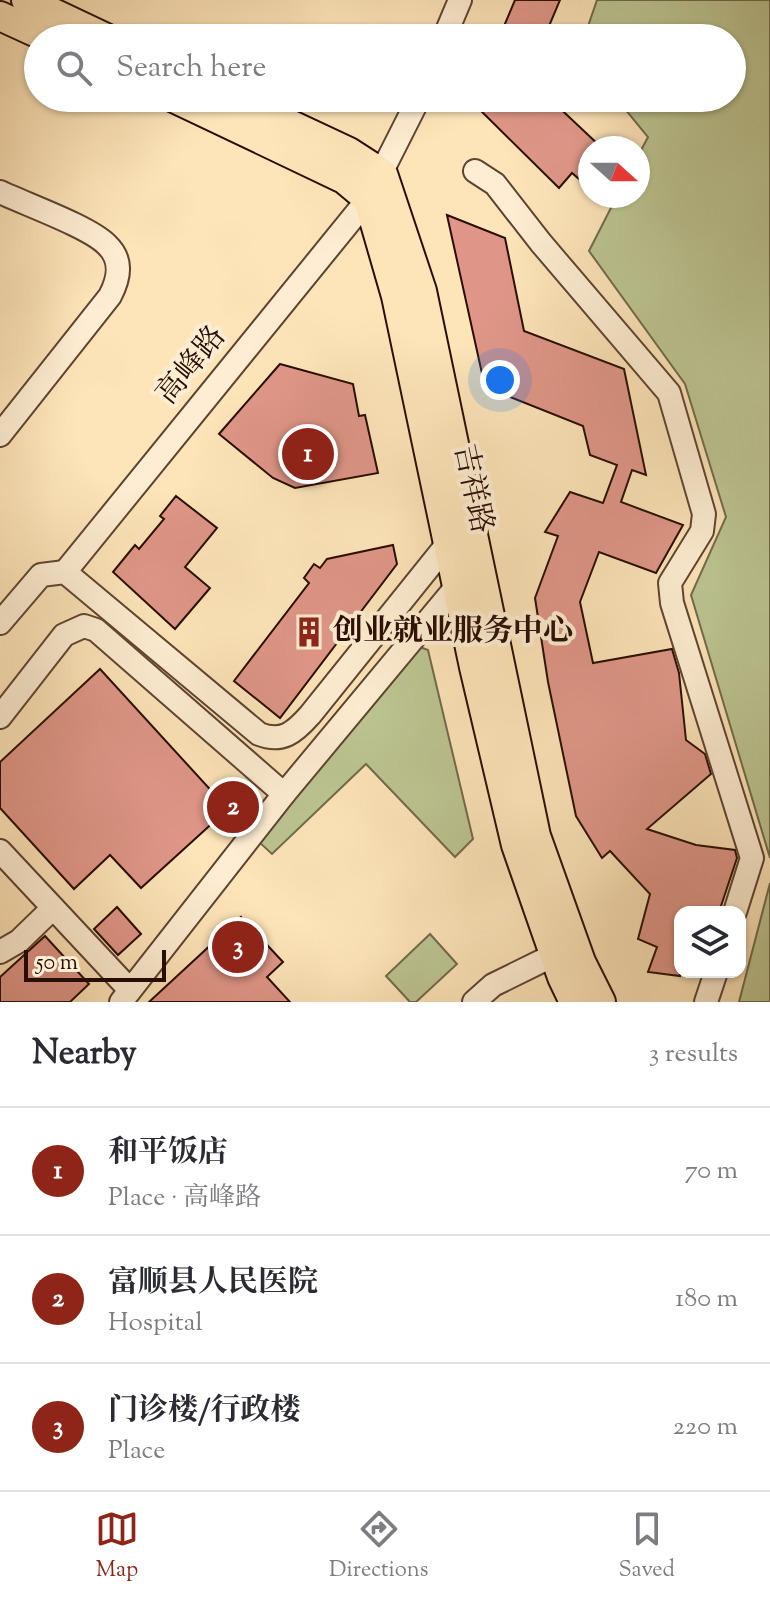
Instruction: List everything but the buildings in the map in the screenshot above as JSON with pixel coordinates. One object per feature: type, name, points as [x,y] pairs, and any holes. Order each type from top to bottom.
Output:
[{"type":"main road","points":[[26,0],[77,24]]},
{"type":"main road","points":[[0,16],[24,27]]},
{"type":"main road","points":[[203,112],[344,179],[368,199]]},
{"type":"main road","points":[[264,112],[349,152],[383,174]]},
{"type":"main road","name":"吉祥路","points":[[383,174],[422,291],[536,836],[581,962],[601,1002]]},
{"type":"main road","name":"吉祥路","points":[[368,199],[396,296],[516,845],[554,955],[574,1002]]},
{"type":"street","points":[[450,24],[460,0]]},
{"type":"street","name":"高峰路","points":[[65,572],[368,199],[412,112]]},
{"type":"street","points":[[475,171],[495,184],[669,393],[704,514],[702,531],[670,583],[672,603],[752,858],[737,906]]},
{"type":"street","points":[[0,192],[106,244],[118,263],[119,273],[110,296],[0,435]]},
{"type":"street","points":[[0,623],[41,575],[65,572],[259,734],[273,739],[295,731],[310,715],[449,542]]},
{"type":"street","points":[[0,851],[53,908],[125,996],[284,794],[457,586]]},
{"type":"street","points":[[0,717],[64,635],[84,626],[96,630],[284,794]]},
{"type":"street","points":[[0,952],[19,941],[53,908]]},
{"type":"street","points":[[474,1002],[493,985],[554,955]]},
{"type":"street","points":[[706,1002],[714,978]]},
{"type":"green space","points":[[597,0],[770,0],[770,858],[691,595],[726,517],[685,384],[589,251],[611,208],[650,208],[650,136],[627,112],[746,112],[746,24],[589,24]]},
{"type":"green space","points":[[420,647],[428,650],[473,839],[455,857],[366,764],[272,854],[259,842],[409,654]]},
{"type":"green space","points":[[770,883],[770,1002],[739,1002]]},
{"type":"green space","points":[[430,934],[457,964],[416,1002],[410,1002],[386,976]]},
{"type":"place","name":"和平饭店","points":[[308,454]]},
{"type":"place","name":"创业就业服务中心","points":[[309,632]]},
{"type":"place","name":"富顺县人民医院","points":[[233,807]]},
{"type":"place","name":"门诊楼/行政楼","points":[[238,947]]}]
